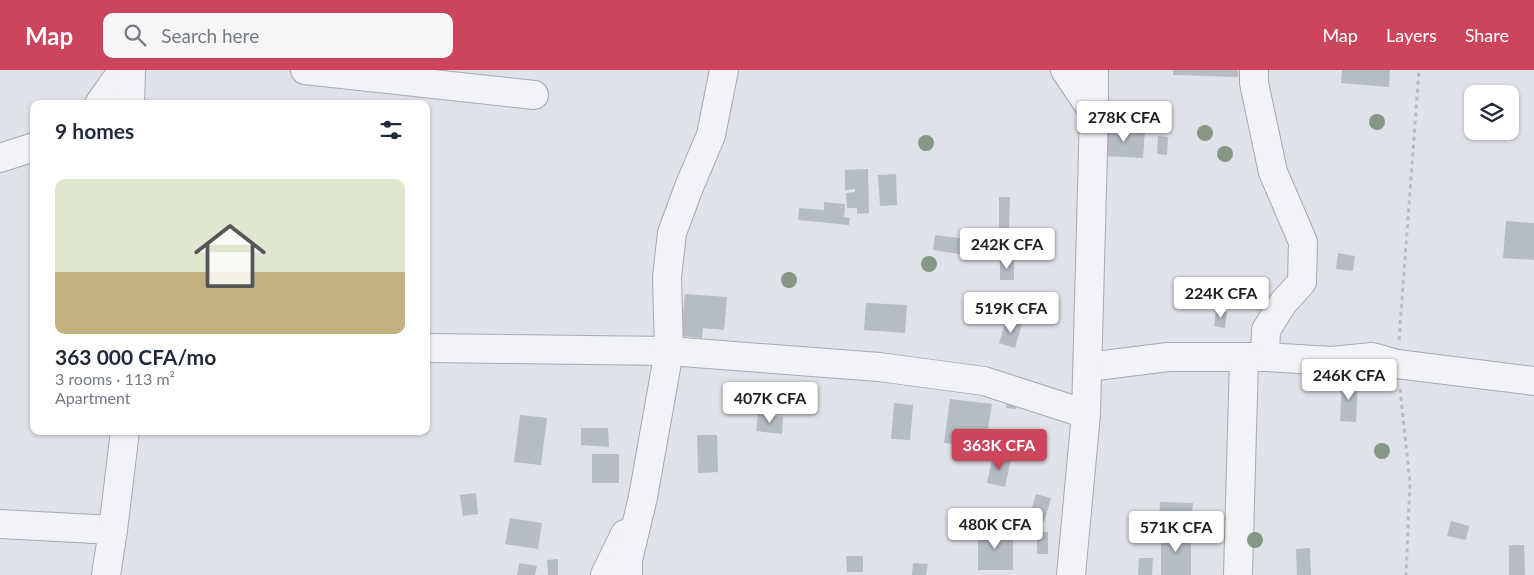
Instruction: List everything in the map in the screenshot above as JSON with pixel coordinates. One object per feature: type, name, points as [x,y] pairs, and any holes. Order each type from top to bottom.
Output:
[{"type":"street","points":[[103,100],[123,70]]},
{"type":"street","points":[[130,100],[131,70]]},
{"type":"street","points":[[305,70],[534,95]]},
{"type":"street","points":[[628,575],[628,560],[643,496],[669,351],[667,277],[672,233],[711,135],[724,70]]},
{"type":"street","points":[[1065,70],[1094,113]]},
{"type":"street","points":[[1072,575],[1086,414],[1094,70]]},
{"type":"street","points":[[1238,575],[1254,358],[1266,330],[1283,303],[1302,282],[1303,242],[1273,172],[1254,83],[1254,70]]},
{"type":"street","points":[[0,158],[30,148]]},
{"type":"street","points":[[430,348],[669,351],[879,367],[984,381],[1086,414]]},
{"type":"street","points":[[1088,367],[1168,357],[1330,361],[1372,357],[1397,364],[1534,381]]},
{"type":"street","points":[[106,575],[125,435]]},
{"type":"street","points":[[605,575],[643,496]]},
{"type":"street","points":[[0,524],[113,530]]},
{"type":"path","points":[[1406,575],[1410,483],[1397,364],[1419,70]]},
{"type":"building","points":[[1173,70],[1238,70],[1238,77],[1173,75]]},
{"type":"building","points":[[1342,70],[1390,70],[1389,87],[1341,83]]},
{"type":"building","points":[[1106,128],[1145,130],[1143,158],[1104,156]]},
{"type":"building","points":[[1158,136],[1168,137],[1167,155],[1157,154]]},
{"type":"building","points":[[868,169],[869,213],[857,214],[857,208],[847,208],[846,193],[855,192],[855,189],[845,190],[845,170]]},
{"type":"building","points":[[896,174],[897,205],[880,206],[878,175]]},
{"type":"building","points":[[999,197],[1010,197],[1009,233],[999,232]]},
{"type":"building","points":[[824,202],[845,204],[844,217],[850,218],[849,225],[798,220],[799,208],[824,210]]},
{"type":"building","points":[[1506,221],[1534,223],[1534,260],[1503,258]]},
{"type":"building","points":[[935,235],[974,240],[972,256],[933,250]]},
{"type":"building","points":[[1338,253],[1355,256],[1353,271],[1336,269]]},
{"type":"building","points":[[1000,261],[1014,261],[1014,280],[1000,280]]},
{"type":"building","points":[[685,294],[727,297],[724,330],[703,328],[702,338],[681,336]]},
{"type":"building","points":[[866,303],[907,305],[905,333],[864,330]]},
{"type":"building","points":[[1216,311],[1227,312],[1225,328],[1214,326]]},
{"type":"building","points":[[1006,320],[1022,324],[1015,348],[999,343]]},
{"type":"building","points":[[1342,380],[1358,380],[1356,422],[1340,421]]},
{"type":"building","points":[[1008,394],[1018,396],[1016,409],[1006,408]]},
{"type":"building","points":[[950,399],[992,404],[985,448],[944,443]]},
{"type":"building","points":[[894,403],[913,405],[910,440],[891,439]]},
{"type":"building","points":[[758,414],[783,417],[782,434],[756,431]]},
{"type":"building","points":[[520,415],[547,418],[541,465],[514,462]]},
{"type":"building","points":[[581,428],[608,428],[609,447],[581,445]]},
{"type":"building","points":[[697,435],[717,435],[718,472],[698,473]]},
{"type":"building","points":[[592,454],[619,454],[619,483],[592,483]]},
{"type":"building","points":[[993,455],[1011,459],[1005,487],[987,483]]},
{"type":"building","points":[[476,493],[478,514],[463,516],[460,495]]},
{"type":"building","points":[[1036,494],[1051,498],[1044,522],[1029,518]]},
{"type":"building","points":[[1160,502],[1193,503],[1192,521],[1159,520]]},
{"type":"building","points":[[1213,513],[1213,526],[1200,527],[1200,514]]},
{"type":"building","points":[[510,518],[542,523],[538,549],[505,544]]},
{"type":"building","points":[[1451,521],[1469,526],[1466,540],[1447,536]]},
{"type":"building","points":[[978,530],[1013,530],[1013,570],[978,570]]},
{"type":"building","points":[[1161,531],[1191,531],[1191,575],[1161,575]]},
{"type":"building","points":[[1037,532],[1048,532],[1048,554],[1037,554]]},
{"type":"building","points":[[1509,545],[1524,545],[1525,575],[1509,575]]},
{"type":"building","points":[[1310,548],[1311,575],[1297,575],[1296,549]]},
{"type":"building","points":[[846,556],[863,556],[863,572],[847,572]]},
{"type":"building","points":[[1139,558],[1153,558],[1152,575],[1138,575]]},
{"type":"building","points":[[558,559],[558,575],[548,575],[547,560]]},
{"type":"building","points":[[519,563],[537,566],[535,575],[517,575]]},
{"type":"building","points":[[913,563],[928,564],[926,575],[912,575]]}]
